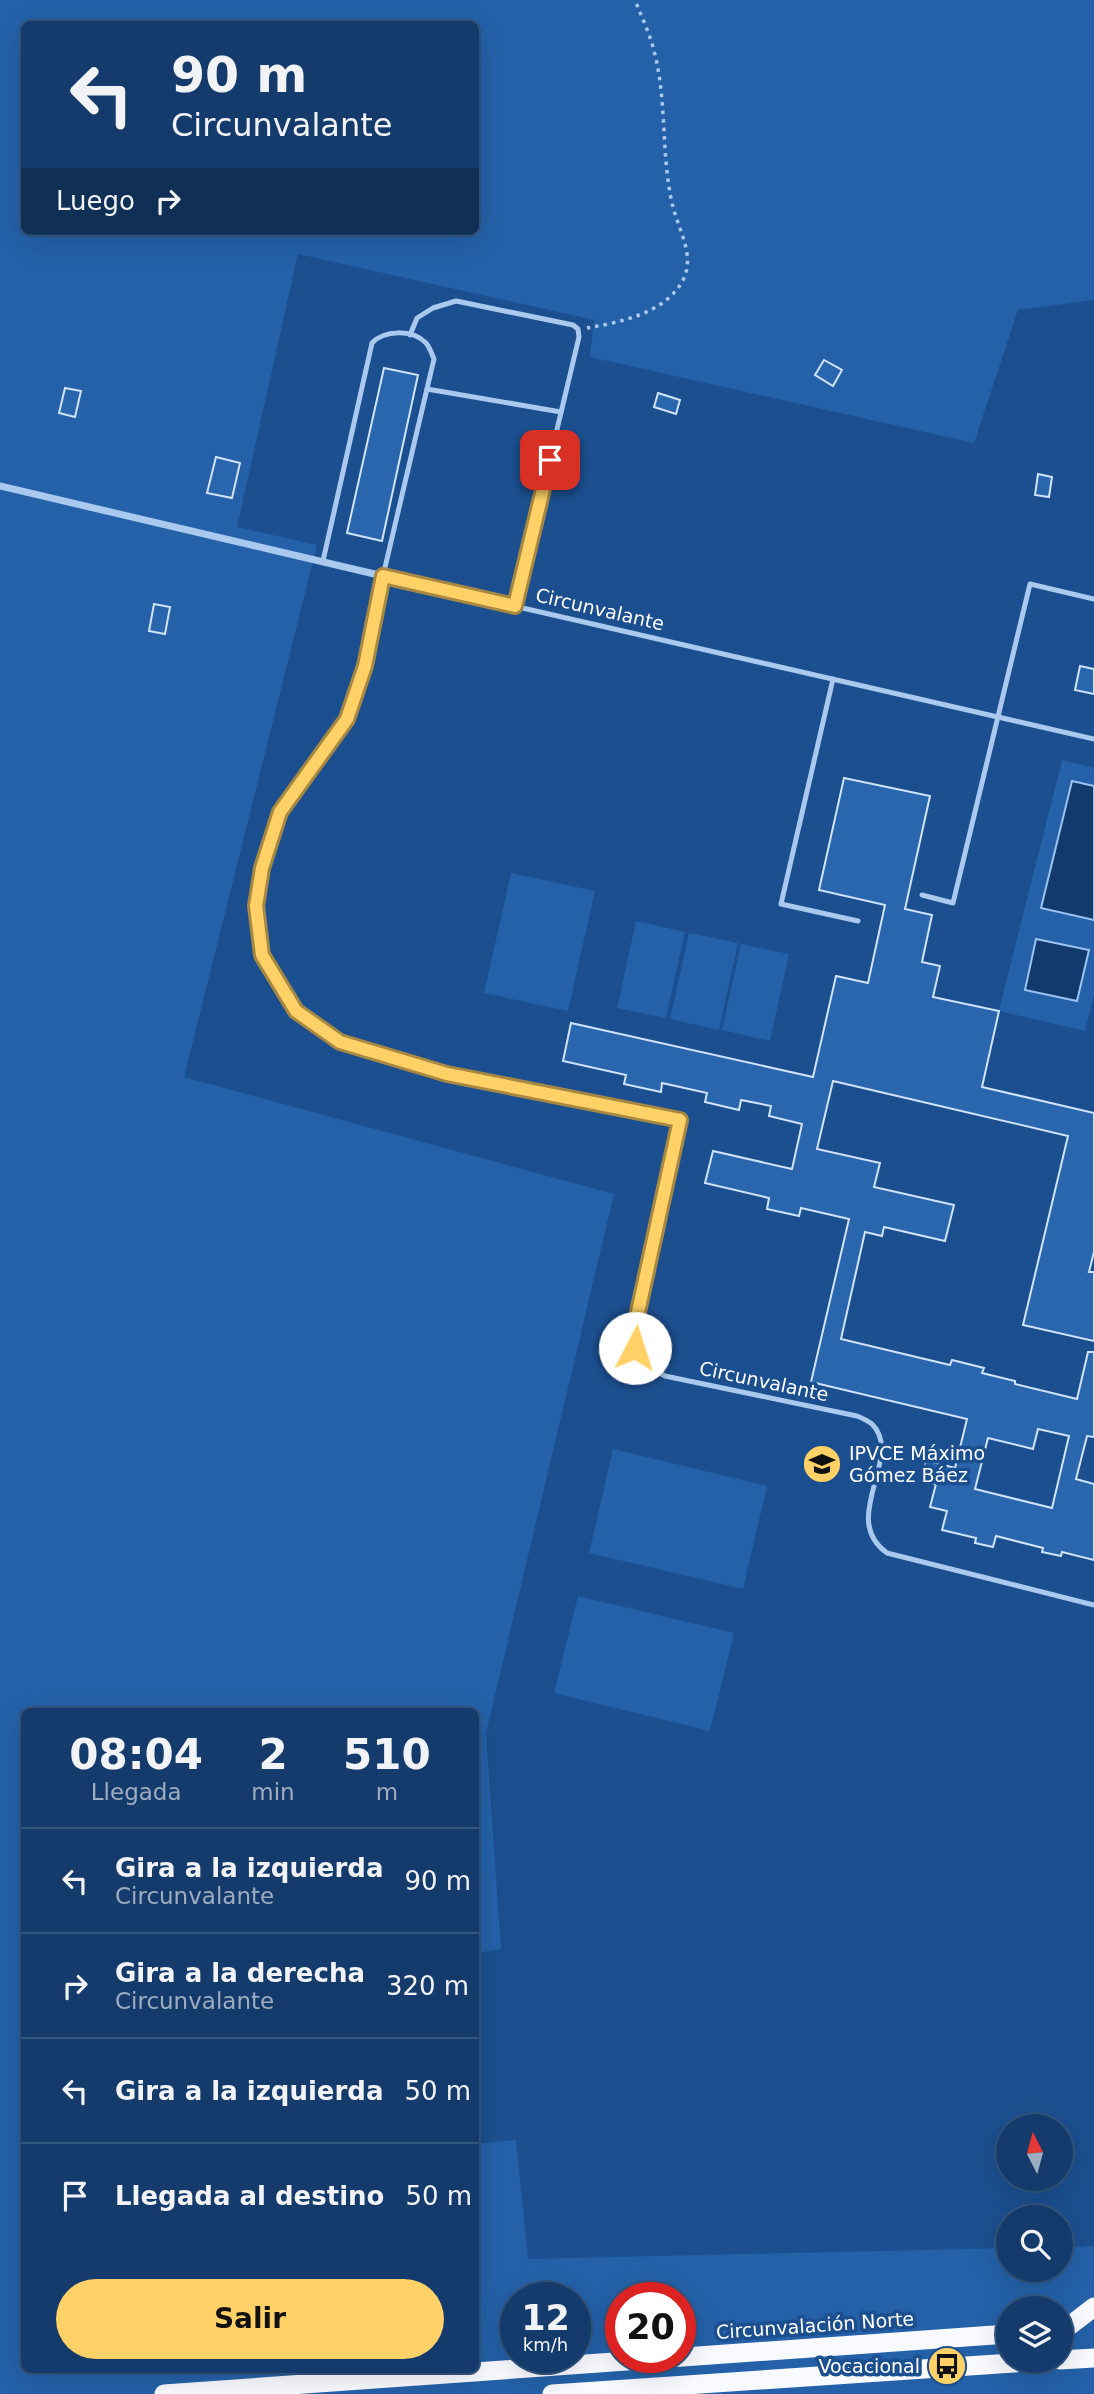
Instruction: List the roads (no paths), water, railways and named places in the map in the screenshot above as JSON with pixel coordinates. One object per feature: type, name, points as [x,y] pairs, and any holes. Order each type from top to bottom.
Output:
[{"type":"highway","points":[[1073,2322],[1094,2307]]},
{"type":"highway","points":[[1073,2329],[1094,2328]]},
{"type":"highway","name":"Circunvalación Norte","points":[[591,2364],[996,2335]]},
{"type":"highway","points":[[1073,2359],[1094,2358]]},
{"type":"highway","points":[[552,2394],[996,2364]]},
{"type":"highway","name":"Circunvalación Norte","points":[[479,2369],[500,2368]]},
{"type":"highway","name":"Circunvalación Norte","points":[[164,2394],[392,2373]]},
{"type":"street","points":[[0,486],[383,576]]},
{"type":"street","points":[[575,2373],[576,2393]]},
{"type":"lane","points":[[410,335],[417,318],[433,308],[456,302],[573,325],[578,329],[579,337],[515,606]]},
{"type":"lane","points":[[323,561],[372,343],[379,336],[391,332],[410,335],[425,342],[434,359],[383,576]]},
{"type":"lane","points":[[427,389],[561,412]]},
{"type":"lane","name":"Circunvalante","points":[[1094,739],[383,576],[365,666],[347,719],[280,812],[262,868],[256,906],[262,955],[296,1011],[340,1042],[447,1074],[680,1120],[633,1335],[635,1348],[652,1369],[665,1376],[857,1416],[872,1424],[880,1439],[880,1458],[868,1516],[868,1531],[875,1545],[887,1553],[1094,1605]]},
{"type":"lane","points":[[922,895],[953,903],[1030,584],[1094,599]]},
{"type":"lane","points":[[833,679],[781,904],[858,921]]},
{"type":"place","name":"IPVCE Máximo Gómez Báez","points":[[822,1464]]},
{"type":"place","name":"Vocacional","points":[[947,2366]]}]
